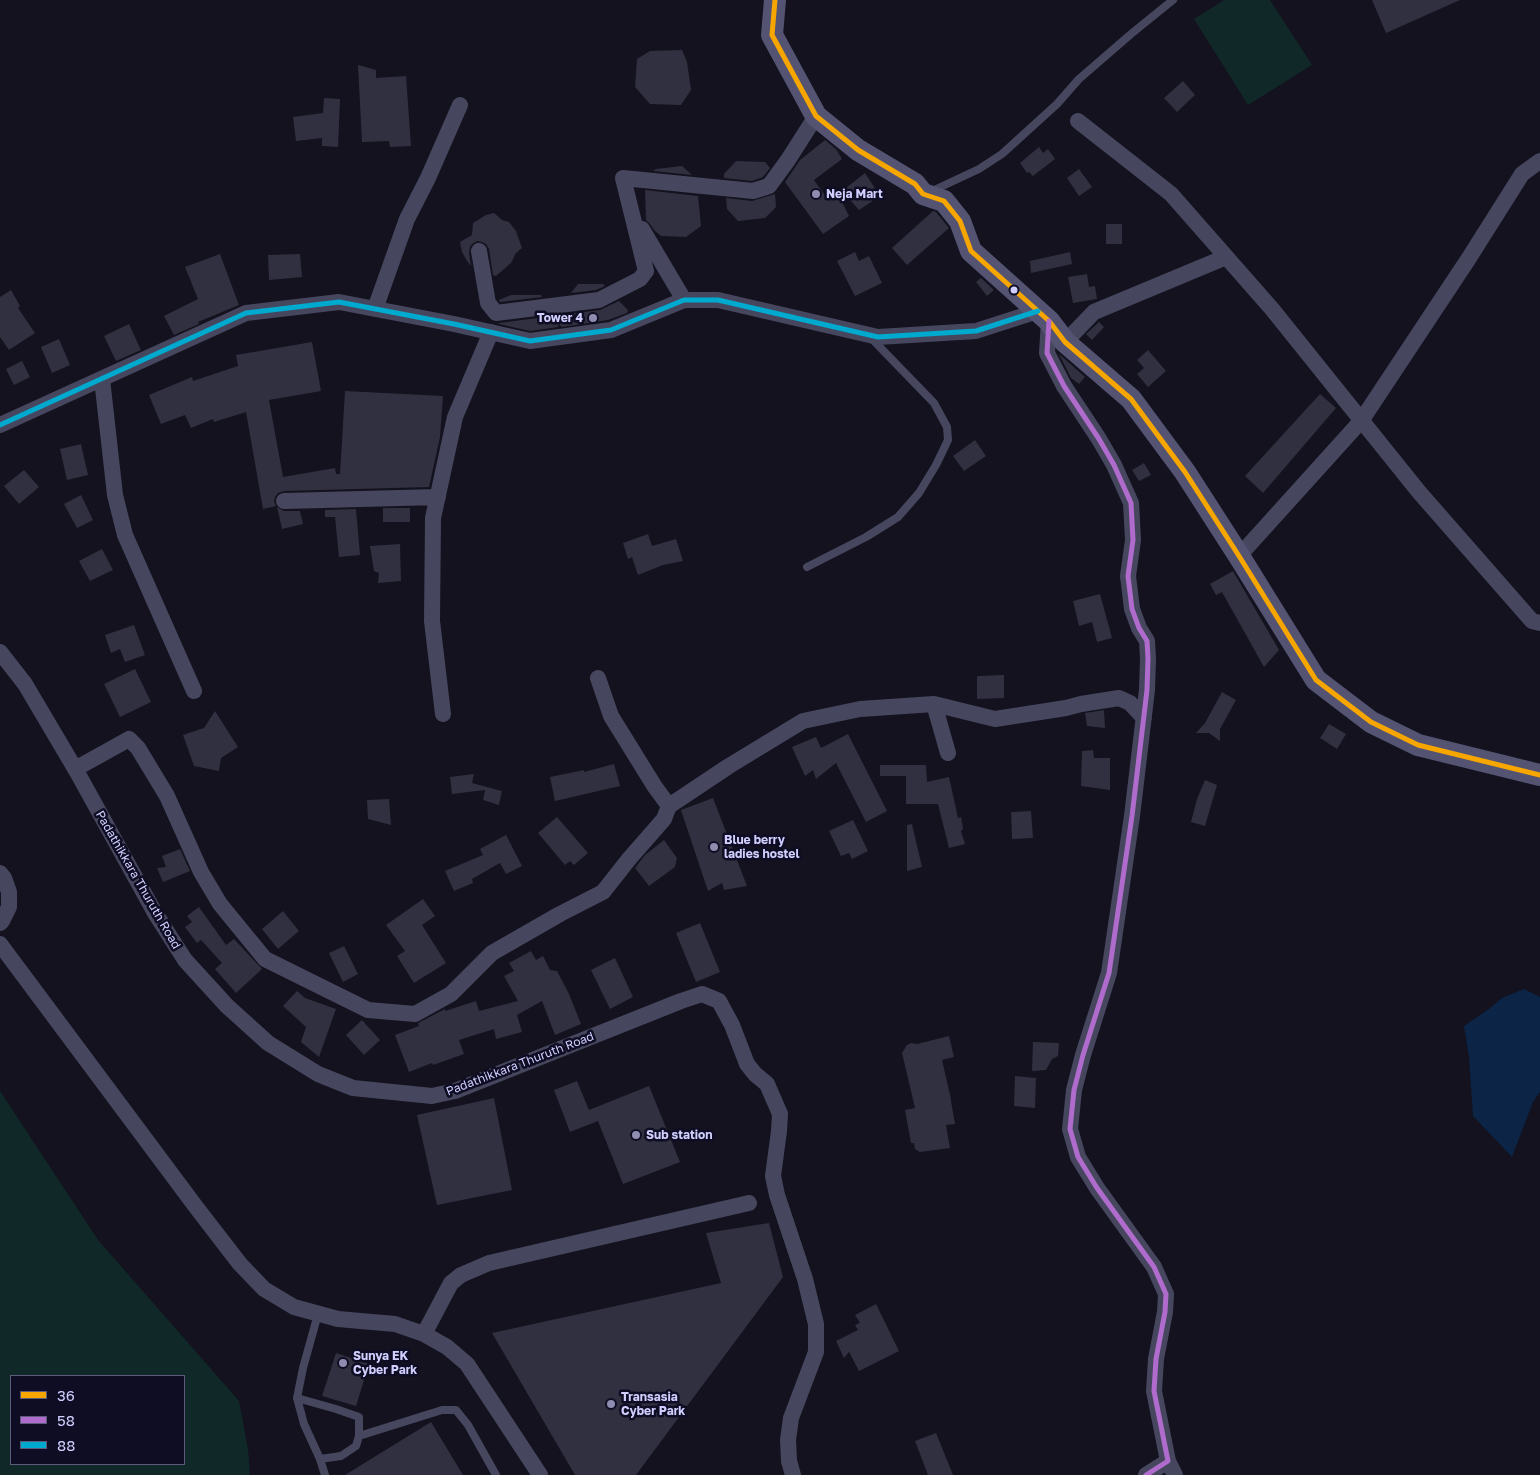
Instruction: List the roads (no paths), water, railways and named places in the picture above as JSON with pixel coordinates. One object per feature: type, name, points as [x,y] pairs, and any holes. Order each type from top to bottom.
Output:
[{"type":"main road","points":[[775,0],[772,35],[816,116],[858,150],[915,184],[923,194],[944,201],[960,221],[972,250],[1043,316],[1065,342],[1131,399],[1185,472],[1316,680],[1371,722],[1418,746],[1540,774]]},
{"type":"street","points":[[375,309],[407,219],[428,178],[460,106]]},
{"type":"street","points":[[479,251],[488,302],[496,313],[599,300],[640,279],[646,271],[623,178],[753,191],[769,186],[816,116]]},
{"type":"street","points":[[1078,120],[1171,194],[1272,310],[1419,492],[1532,620],[1540,623]]},
{"type":"street","points":[[1239,556],[1362,421],[1522,174],[1540,161]]},
{"type":"street","points":[[642,229],[684,300]]},
{"type":"street","points":[[1065,342],[1094,312],[1226,257]]},
{"type":"street","points":[[0,425],[246,313],[339,302],[530,341],[611,330],[684,300],[718,300],[878,337],[976,331],[1043,316],[1047,353],[1064,386],[1114,465],[1131,503],[1133,540],[1128,576],[1132,609],[1147,641],[1148,690],[1110,973],[1074,1090],[1070,1129],[1078,1158],[1097,1188],[1154,1267],[1166,1294],[1165,1312],[1156,1360],[1154,1391],[1171,1468],[1146,1475]]},
{"type":"street","points":[[443,714],[432,621],[434,518],[455,417],[491,332]]},
{"type":"street","points":[[102,378],[115,495],[124,535],[194,691]]},
{"type":"street","points":[[284,501],[438,496]]},
{"type":"street","name":"Padathikkara Thuruth Road","points":[[0,652],[25,684],[75,769],[138,884],[185,960],[227,1006],[268,1043],[318,1074],[353,1088],[432,1096],[455,1091],[702,994],[719,1001],[732,1025],[747,1064],[767,1084],[780,1114],[773,1176],[777,1195],[805,1279],[816,1324],[816,1352],[791,1418],[788,1440],[789,1461],[793,1475]]},
{"type":"street","points":[[598,678],[611,716],[669,806]]},
{"type":"street","points":[[75,769],[129,739],[138,748],[167,796],[202,872],[220,904],[266,959],[368,1010],[415,1014],[450,994],[492,953],[603,892],[664,819],[669,806],[729,766],[803,721],[860,709],[934,704],[994,719],[1119,698],[1130,704],[1144,718]]},
{"type":"street","points":[[934,704],[948,753]]},
{"type":"street","points":[[0,873],[10,892],[9,907],[0,923]]},
{"type":"street","points":[[0,944],[190,1199],[240,1264],[264,1289],[294,1307],[338,1319],[395,1324],[424,1334],[446,1347],[467,1364],[540,1475]]},
{"type":"street","points":[[424,1334],[451,1283],[461,1275],[489,1263],[749,1203]]},
{"type":"lane","points":[[923,194],[979,169],[1002,154],[1057,104],[1079,79],[1172,0]]},
{"type":"lane","points":[[806,567],[866,537],[898,518],[919,494],[948,440],[947,427],[934,402],[867,334]]},
{"type":"lane","points":[[318,1314],[297,1398],[304,1424],[325,1475]]},
{"type":"lane","points":[[297,1398],[359,1417],[359,1436],[356,1446],[341,1456],[320,1459]]},
{"type":"lane","points":[[359,1436],[442,1410],[456,1410],[468,1426],[496,1475]]},
{"type":"water","points":[[1524,989],[1540,997],[1540,1092],[1533,1102],[1512,1157],[1473,1116],[1469,1057],[1464,1026],[1502,998]]},
{"type":"place","name":"Neja Mart","points":[[816,194]]},
{"type":"place","name":"Tower 4","points":[[593,318]]},
{"type":"place","name":"Blue berry ladies hostel","points":[[714,847]]},
{"type":"place","name":"Sub station","points":[[636,1135]]},
{"type":"place","name":"Sunya EK Cyber Park","points":[[343,1363]]},
{"type":"place","name":"Transasia Cyber Park","points":[[611,1404]]}]
